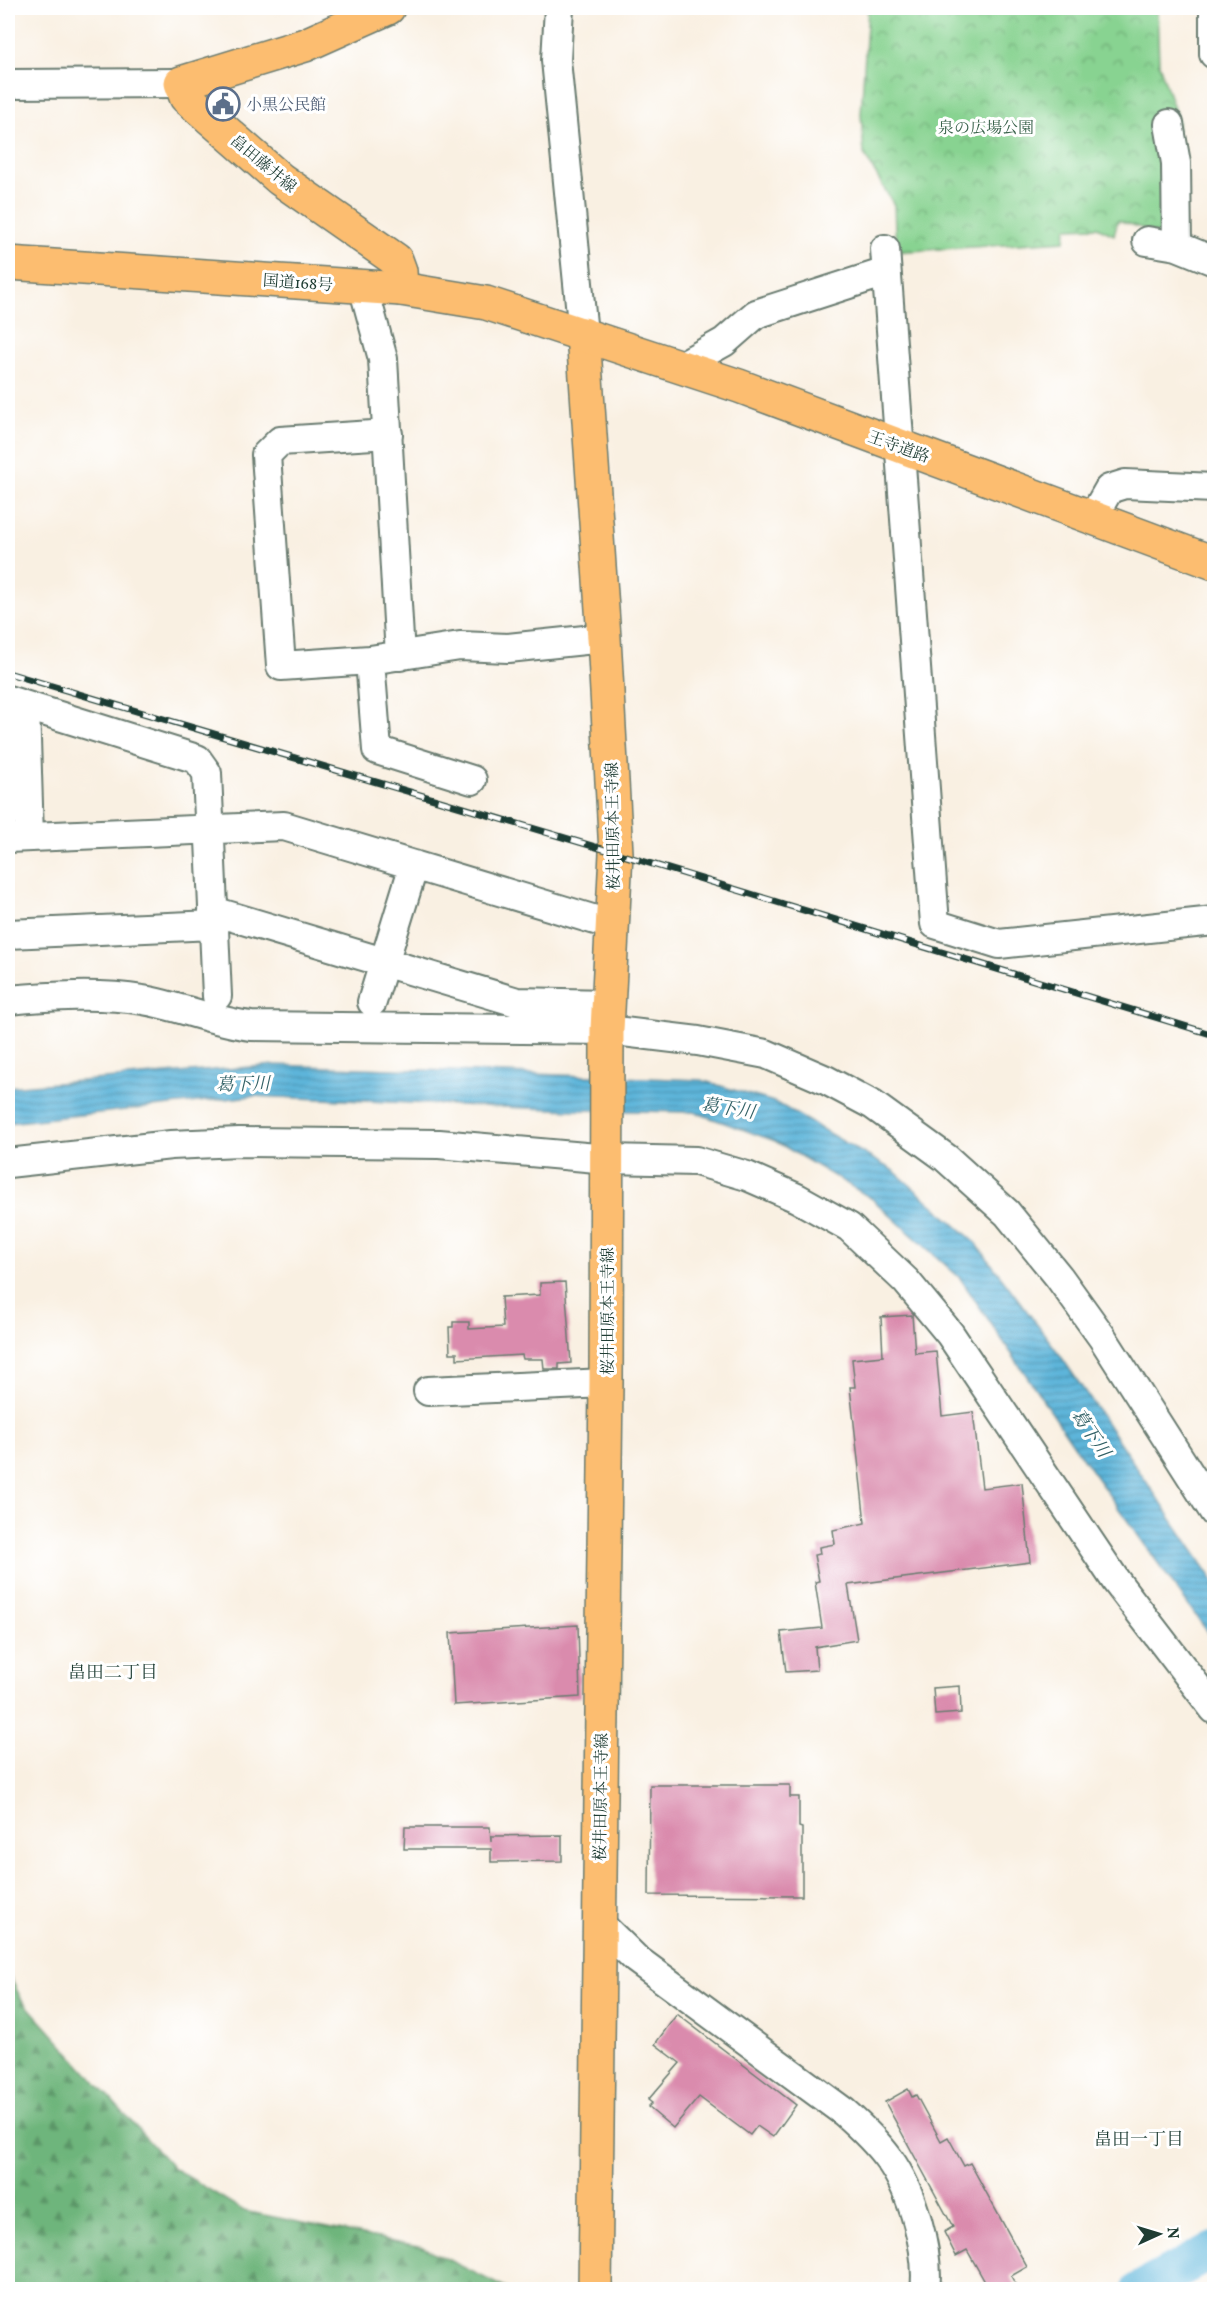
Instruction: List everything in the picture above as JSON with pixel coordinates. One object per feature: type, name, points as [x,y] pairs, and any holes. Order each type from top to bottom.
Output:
[{"type":"main road","points":[[181,83],[305,45],[349,16],[388,8]]},
{"type":"main road","name":"畠田藤井線","points":[[181,83],[186,97],[280,178],[396,260],[400,271],[401,289]]},
{"type":"main road","name":"国道168号","points":[[8,263],[401,289],[486,303],[583,334]]},
{"type":"main road","name":"王寺道路","points":[[583,334],[681,366],[1215,563]]},
{"type":"main road","name":"桜井田原本王寺線","points":[[583,334],[616,853],[608,1017],[595,2289]]},
{"type":"street","points":[[558,8],[556,60],[583,334]]},
{"type":"street","points":[[1214,8],[1215,54]]},
{"type":"street","points":[[8,84],[181,83]]},
{"type":"street","points":[[1168,124],[1176,163],[1177,246]]},
{"type":"street","points":[[1147,241],[1177,246],[1207,260],[1215,261]]},
{"type":"street","points":[[681,366],[724,342],[756,314],[886,261],[935,924],[999,944],[1215,921]]},
{"type":"street","points":[[363,286],[383,359],[400,656]]},
{"type":"street","points":[[388,434],[280,441],[266,455],[281,666],[370,660],[460,646],[507,648],[604,638]]},
{"type":"street","points":[[1093,517],[1110,489],[1125,484],[1215,488]]},
{"type":"street","points":[[370,660],[377,750],[472,780]]},
{"type":"street","points":[[217,996],[209,829],[207,773],[197,759],[16,703],[18,837],[209,829],[284,826],[612,925]]},
{"type":"street","points":[[372,1002],[414,864]]},
{"type":"street","points":[[8,934],[213,918],[384,962],[518,1002],[608,1017],[698,1041],[766,1054],[826,1080],[873,1105],[946,1158],[1007,1213],[1059,1277],[1102,1337],[1215,1512]]},
{"type":"street","points":[[8,1000],[44,997],[141,1000],[233,1024],[251,1026],[608,1017]]},
{"type":"street","points":[[8,1163],[171,1145],[239,1142],[439,1144],[608,1159],[696,1161],[747,1176],[797,1198],[849,1227],[906,1281],[950,1334],[1116,1581],[1215,1709]]},
{"type":"street","points":[[428,1391],[606,1383]]},
{"type":"street","points":[[598,1922],[636,1959],[844,2112],[873,2139],[891,2161],[904,2187],[925,2247],[927,2271],[925,2289]]},
{"type":"green space","name":"泉の広場公園","points":[[868,8],[1157,8],[1159,64],[1178,121],[1170,238],[1118,220],[1114,235],[1097,227],[1066,228],[1065,241],[896,252],[894,205],[864,154],[861,114]]},
{"type":"green space","points":[[8,1973],[22,2000],[172,2167],[244,2211],[423,2247],[507,2289],[8,2289]]},
{"type":"water","name":"葛下川","points":[[275,1065],[701,1080],[777,1103],[894,1171],[975,1242],[1060,1355],[1214,1581],[1214,1641],[1086,1463],[960,1278],[871,1198],[775,1141],[694,1112],[574,1110],[252,1096],[8,1123],[8,1087]]},
{"type":"building","points":[[565,1282],[571,1363],[559,1364],[559,1369],[544,1369],[543,1359],[523,1359],[522,1355],[457,1359],[457,1353],[450,1353],[449,1327],[453,1327],[453,1322],[469,1322],[469,1329],[503,1327],[501,1297],[540,1295],[540,1283]]},
{"type":"building","points":[[912,1315],[915,1353],[936,1351],[942,1416],[973,1412],[982,1488],[1022,1483],[1030,1562],[848,1585],[857,1640],[815,1647],[817,1670],[786,1672],[781,1632],[822,1628],[815,1582],[819,1581],[814,1555],[820,1554],[819,1547],[835,1544],[833,1530],[865,1523],[850,1387],[855,1387],[852,1359],[883,1356],[881,1317]]},
{"type":"building","points":[[578,1625],[580,1697],[454,1705],[450,1633]]},
{"type":"building","points":[[960,1686],[961,1713],[935,1715],[933,1688]]},
{"type":"building","points":[[650,1785],[790,1785],[790,1797],[799,1797],[799,1827],[802,1828],[802,1896],[649,1895]]},
{"type":"building","points":[[405,1827],[490,1827],[491,1842],[491,1836],[562,1835],[562,1861],[491,1862],[491,1849],[404,1849]]},
{"type":"building","points":[[677,2014],[796,2105],[773,2137],[757,2126],[750,2135],[699,2097],[673,2128],[648,2107],[652,2103],[648,2100],[680,2063],[655,2044]]},
{"type":"building","points":[[908,2089],[912,2097],[916,2095],[941,2141],[948,2137],[964,2166],[970,2163],[1027,2267],[1011,2276],[1018,2289],[989,2289],[967,2250],[956,2256],[944,2232],[953,2227],[885,2102]]},
{"type":"waterway","points":[[1141,2290],[1214,2250]]},
{"type":"railway","points":[[8,673],[616,853],[1214,1035]]},
{"type":"place","name":"小黒公民館","points":[[223,104]]},
{"type":"district","name":"畠田二丁目","points":[[113,1672]]},
{"type":"district","name":"畠田一丁目","points":[[1139,2139]]}]
